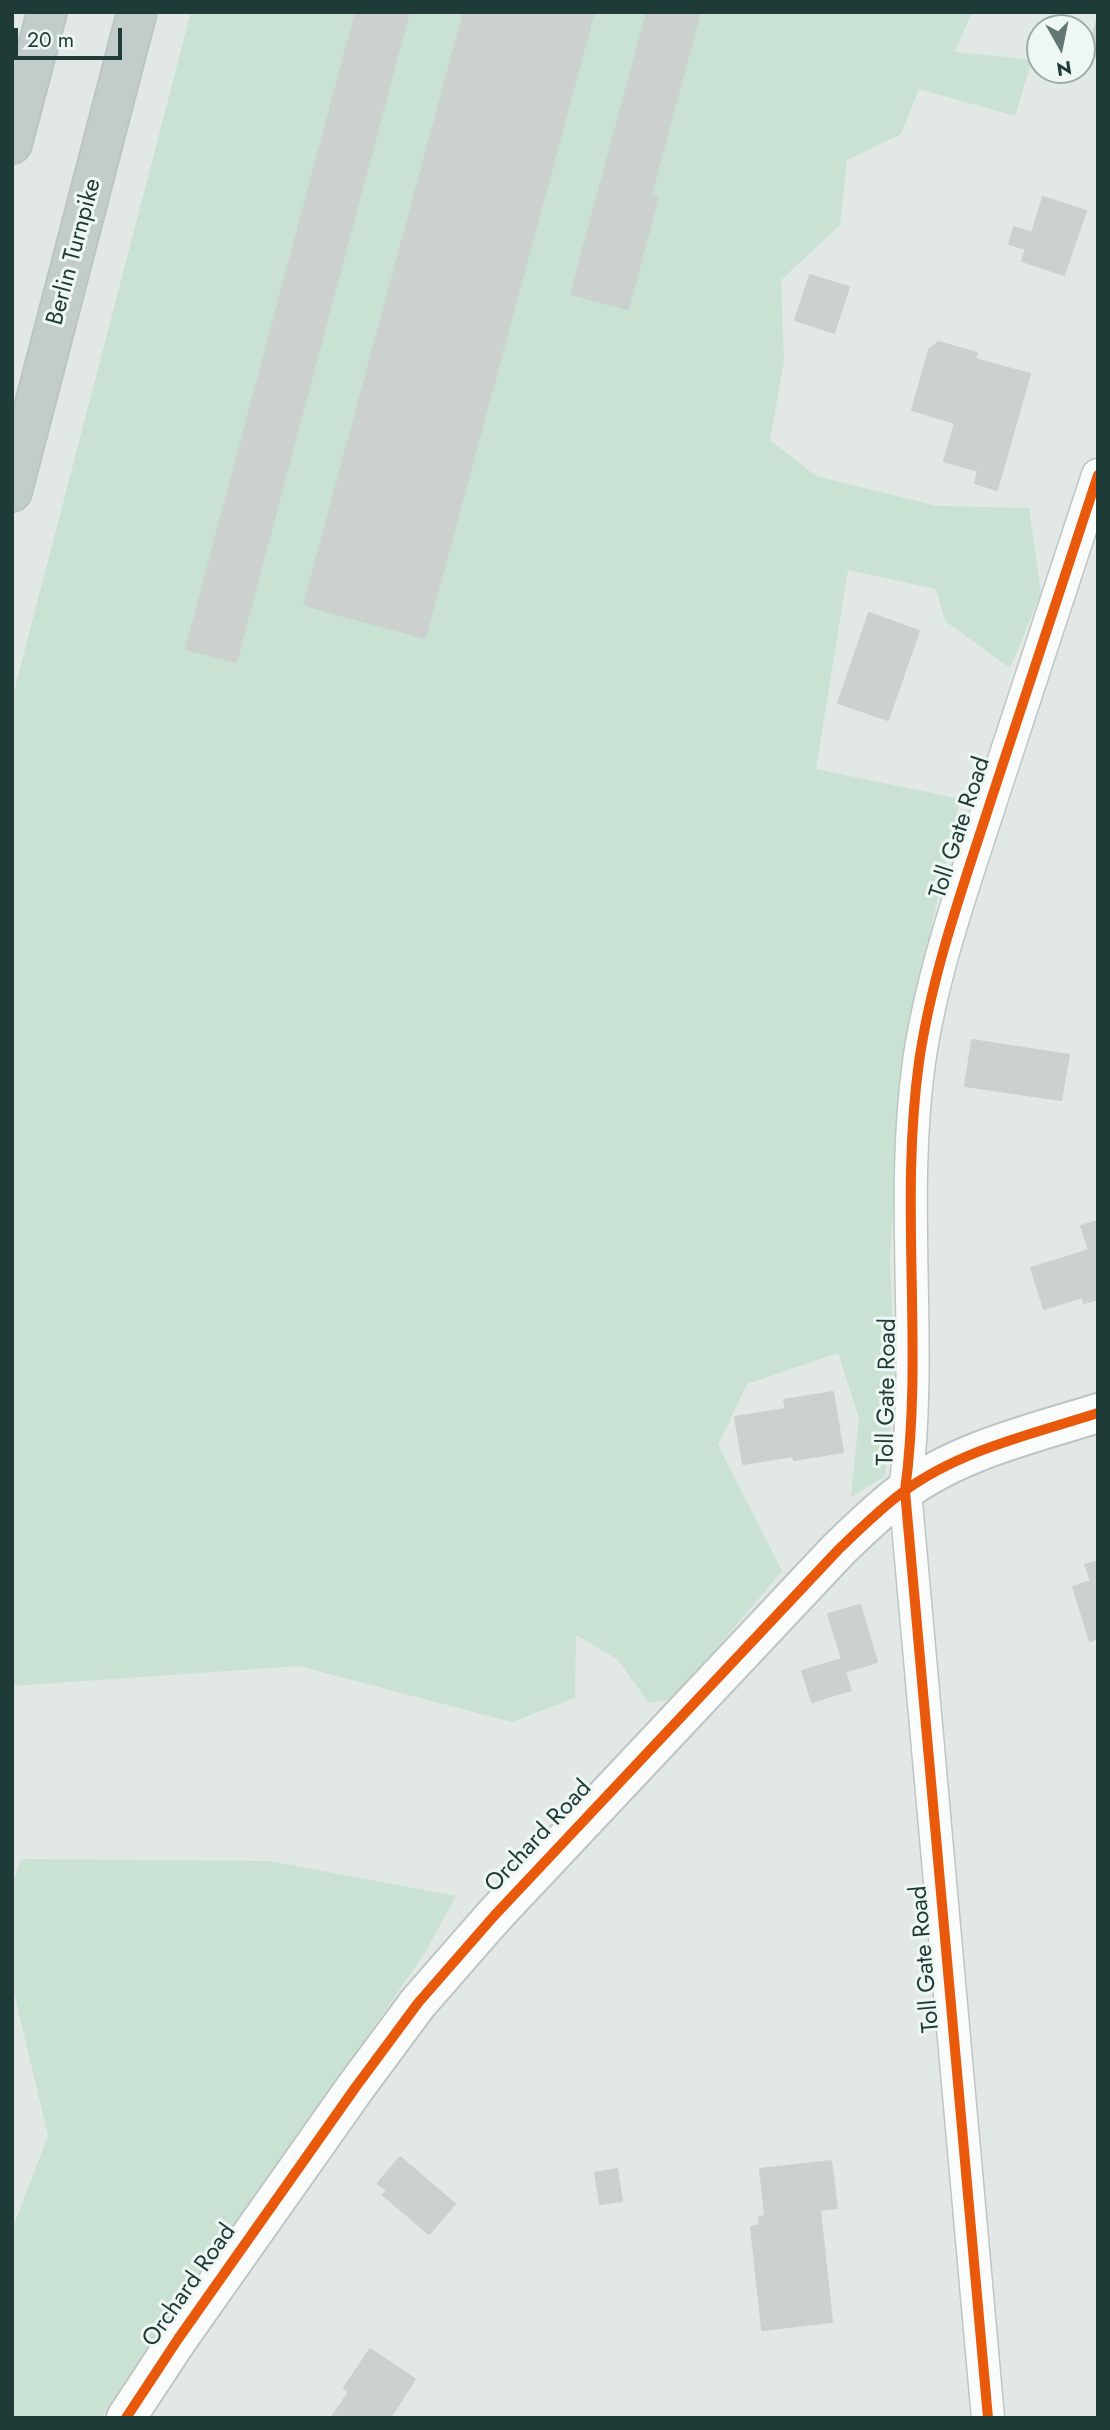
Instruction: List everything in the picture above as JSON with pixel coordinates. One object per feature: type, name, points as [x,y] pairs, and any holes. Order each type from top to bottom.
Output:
[{"type":"highway","points":[[12,144],[47,12]]},
{"type":"highway","name":"Berlin Turnpike","points":[[12,492],[137,12]]},
{"type":"street","name":"Toll Gate Road","points":[[988,2418],[905,1491],[911,1444],[909,1215],[912,1137],[919,1062],[935,984],[962,890],[1098,475]]},
{"type":"street","name":"Orchard Road","points":[[126,2418],[234,2259],[418,2004],[494,1916],[839,1549],[905,1491],[947,1465],[993,1446],[1098,1413]]},
{"type":"green space","points":[[191,12],[972,12],[955,52],[1026,59],[1026,80],[1015,116],[919,89],[901,134],[847,160],[840,225],[781,280],[784,361],[770,440],[816,476],[937,506],[1029,508],[1041,593],[1010,668],[945,621],[936,589],[848,570],[816,769],[960,799],[905,1046],[890,1257],[895,1387],[885,1476],[851,1497],[859,1418],[838,1353],[747,1384],[718,1445],[782,1571],[674,1699],[649,1703],[617,1659],[576,1635],[575,1698],[512,1722],[299,1666],[12,1686],[12,699]]},
{"type":"green space","points":[[21,1859],[269,1861],[456,1896],[423,1956],[101,2418],[12,2418],[12,2230],[48,2136],[12,1984],[12,1884]]},
{"type":"building","points":[[356,12],[409,12],[236,662],[186,649]]},
{"type":"building","points":[[464,12],[594,12],[425,638],[304,605]]},
{"type":"building","points":[[647,12],[700,12],[651,195],[658,197],[628,309],[571,294]]},
{"type":"building","points":[[1098,18],[1098,58],[1096,57]]},
{"type":"building","points":[[1043,197],[1086,211],[1064,275],[1022,261],[1026,249],[1009,244],[1014,227],[1032,233]]},
{"type":"building","points":[[810,275],[849,287],[834,333],[795,320]]},
{"type":"building","points":[[938,342],[977,353],[975,359],[1030,374],[997,490],[975,483],[978,471],[944,461],[955,423],[912,410],[929,350]]},
{"type":"building","points":[[869,613],[919,631],[888,720],[838,703]]},
{"type":"building","points":[[972,1040],[1069,1055],[1061,1100],[965,1086]]},
{"type":"building","points":[[1098,1221],[1098,1299],[1084,1303],[1082,1297],[1044,1309],[1031,1268],[1089,1250],[1081,1226]]},
{"type":"building","points":[[833,1392],[843,1452],[794,1460],[793,1456],[743,1464],[735,1417],[786,1409],[784,1400]]},
{"type":"building","points":[[1098,1561],[1098,1638],[1090,1641],[1073,1587],[1091,1581],[1085,1565]]},
{"type":"building","points":[[860,1605],[877,1662],[845,1672],[851,1690],[812,1702],[802,1671],[842,1659],[828,1614]]},
{"type":"building","points":[[400,2157],[455,2204],[429,2234],[383,2195],[387,2191],[378,2183]]},
{"type":"building","points":[[831,2161],[837,2208],[820,2210],[832,2322],[762,2330],[751,2227],[760,2225],[759,2217],[765,2216],[760,2169]]},
{"type":"building","points":[[617,2169],[622,2201],[600,2204],[595,2173]]},
{"type":"building","points":[[370,2349],[415,2379],[390,2418],[331,2418],[349,2392],[344,2388]]},
{"type":"cycle path","points":[[988,2418],[905,1491],[912,1384],[913,1116],[925,1028],[950,928],[1098,475]]},
{"type":"cycle path","points":[[126,2418],[178,2339],[418,2003],[494,1916],[839,1549],[870,1519],[925,1477],[972,1454],[1098,1413]]}]
